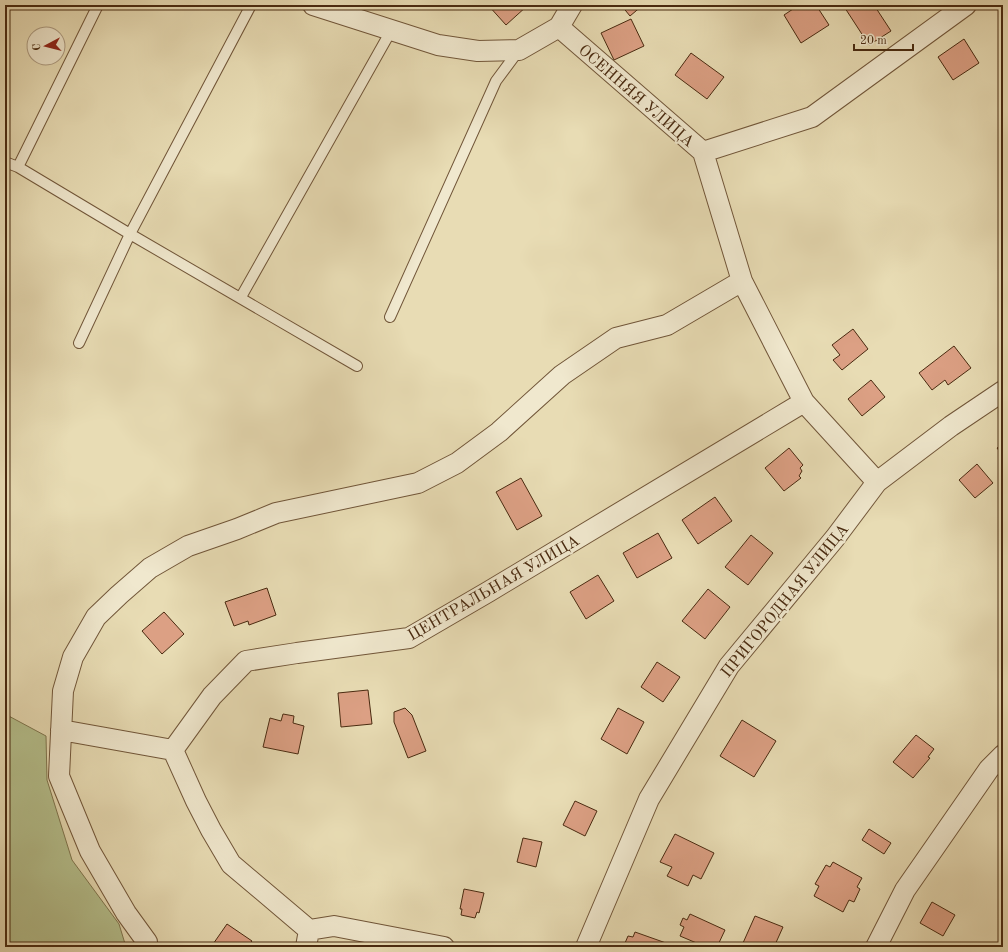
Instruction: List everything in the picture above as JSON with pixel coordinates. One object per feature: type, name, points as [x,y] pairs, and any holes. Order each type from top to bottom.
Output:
[{"type":"street","points":[[313,5],[392,29],[438,45],[478,51],[519,50],[559,27],[572,5]]},
{"type":"street","name":"ОСЕННЯЯ УЛИЦА","points":[[559,27],[703,152],[812,117],[966,5]]},
{"type":"street","points":[[703,152],[742,281],[804,402],[878,482]]},
{"type":"street","points":[[147,947],[147,942],[126,913],[90,851],[59,776],[63,691],[73,656],[96,617],[119,594],[150,568],[188,546],[237,529],[276,513],[418,483],[457,463],[493,436],[562,375],[616,338],[667,325],[742,281]]},
{"type":"street","name":"ПРИГОРОДНАЯ УЛИЦА","points":[[586,947],[649,799],[729,666],[878,482],[951,426],[1003,391]]},
{"type":"street","name":"ЦЕНТРАЛЬНАЯ УЛИЦА","points":[[172,750],[212,696],[246,661],[409,638],[804,402]]},
{"type":"street","points":[[61,730],[172,750],[211,830],[231,864],[307,938],[334,926],[444,947]]},
{"type":"street","points":[[876,947],[905,890],[989,769],[1003,755]]},
{"type":"lane","points":[[18,167],[98,5]]},
{"type":"lane","points":[[79,343],[130,234],[251,5]]},
{"type":"lane","points":[[241,298],[392,29]]},
{"type":"lane","points":[[390,317],[496,81],[519,50]]},
{"type":"lane","points":[[5,162],[18,167],[130,234],[358,366]]},
{"type":"green space","points":[[5,714],[46,736],[47,780],[72,860],[119,924],[126,947],[5,947]]},
{"type":"building","points":[[488,5],[526,5],[527,6],[506,25]]},
{"type":"building","points":[[621,5],[643,5],[630,16]]},
{"type":"building","points":[[799,5],[816,5],[829,25],[801,43],[784,15]]},
{"type":"building","points":[[843,5],[874,5],[891,31],[869,45]]},
{"type":"building","points":[[631,19],[644,46],[614,60],[601,33]]},
{"type":"building","points":[[964,39],[979,63],[953,80],[938,57]]},
{"type":"building","points":[[691,53],[724,77],[707,99],[675,75]]},
{"type":"building","points":[[853,329],[868,349],[842,370],[833,360],[840,355],[832,345]]},
{"type":"building","points":[[954,346],[971,368],[948,385],[945,380],[932,390],[919,373]]},
{"type":"building","points":[[871,380],[885,397],[862,416],[848,399]]},
{"type":"building","points":[[1003,444],[1003,456],[997,448]]},
{"type":"building","points":[[789,448],[803,465],[800,468],[802,471],[799,476],[801,478],[784,491],[765,468]]},
{"type":"building","points":[[977,464],[993,483],[975,498],[959,480]]},
{"type":"building","points":[[521,478],[542,516],[517,530],[496,492]]},
{"type":"building","points":[[715,497],[732,521],[698,544],[682,520]]},
{"type":"building","points":[[658,533],[672,558],[637,578],[623,553]]},
{"type":"building","points":[[751,535],[773,553],[748,585],[725,567]]},
{"type":"building","points":[[598,575],[614,601],[586,619],[570,592]]},
{"type":"building","points":[[267,588],[276,615],[249,625],[248,621],[234,626],[225,602]]},
{"type":"building","points":[[708,589],[730,607],[705,639],[682,621]]},
{"type":"building","points":[[164,612],[184,634],[162,654],[142,631]]},
{"type":"building","points":[[657,662],[680,677],[663,702],[641,687]]},
{"type":"building","points":[[368,690],[372,724],[341,727],[338,693]]},
{"type":"building","points":[[405,708],[412,715],[426,751],[408,758],[394,722],[394,712]]},
{"type":"building","points":[[618,708],[644,722],[627,754],[601,739]]},
{"type":"building","points":[[283,714],[294,716],[293,723],[304,726],[298,754],[263,747],[270,718],[281,721]]},
{"type":"building","points":[[742,720],[776,741],[754,777],[720,756]]},
{"type":"building","points":[[916,735],[934,749],[928,757],[930,758],[913,778],[893,762]]},
{"type":"building","points":[[575,801],[597,811],[585,836],[563,825]]},
{"type":"building","points":[[869,829],[891,843],[884,854],[862,840]]},
{"type":"building","points":[[675,834],[714,853],[701,879],[693,875],[688,886],[667,876],[672,867],[660,862]]},
{"type":"building","points":[[523,838],[542,842],[536,867],[517,862]]},
{"type":"building","points":[[833,862],[862,878],[857,887],[860,889],[854,902],[849,900],[843,912],[814,896],[819,886],[815,884],[826,865],[830,867]]},
{"type":"building","points":[[464,889],[484,893],[479,913],[477,912],[475,918],[461,915],[462,909],[460,909]]},
{"type":"building","points":[[932,902],[955,915],[943,936],[920,923]]},
{"type":"building","points":[[690,914],[725,930],[717,947],[706,947],[680,936],[684,927],[680,925],[683,918],[687,920]]},
{"type":"building","points":[[755,916],[783,927],[774,947],[752,947],[743,943]]},
{"type":"building","points":[[227,924],[252,941],[247,947],[211,947]]},
{"type":"building","points":[[635,932],[666,943],[664,947],[629,947],[630,945],[625,943],[628,936],[633,937]]}]
